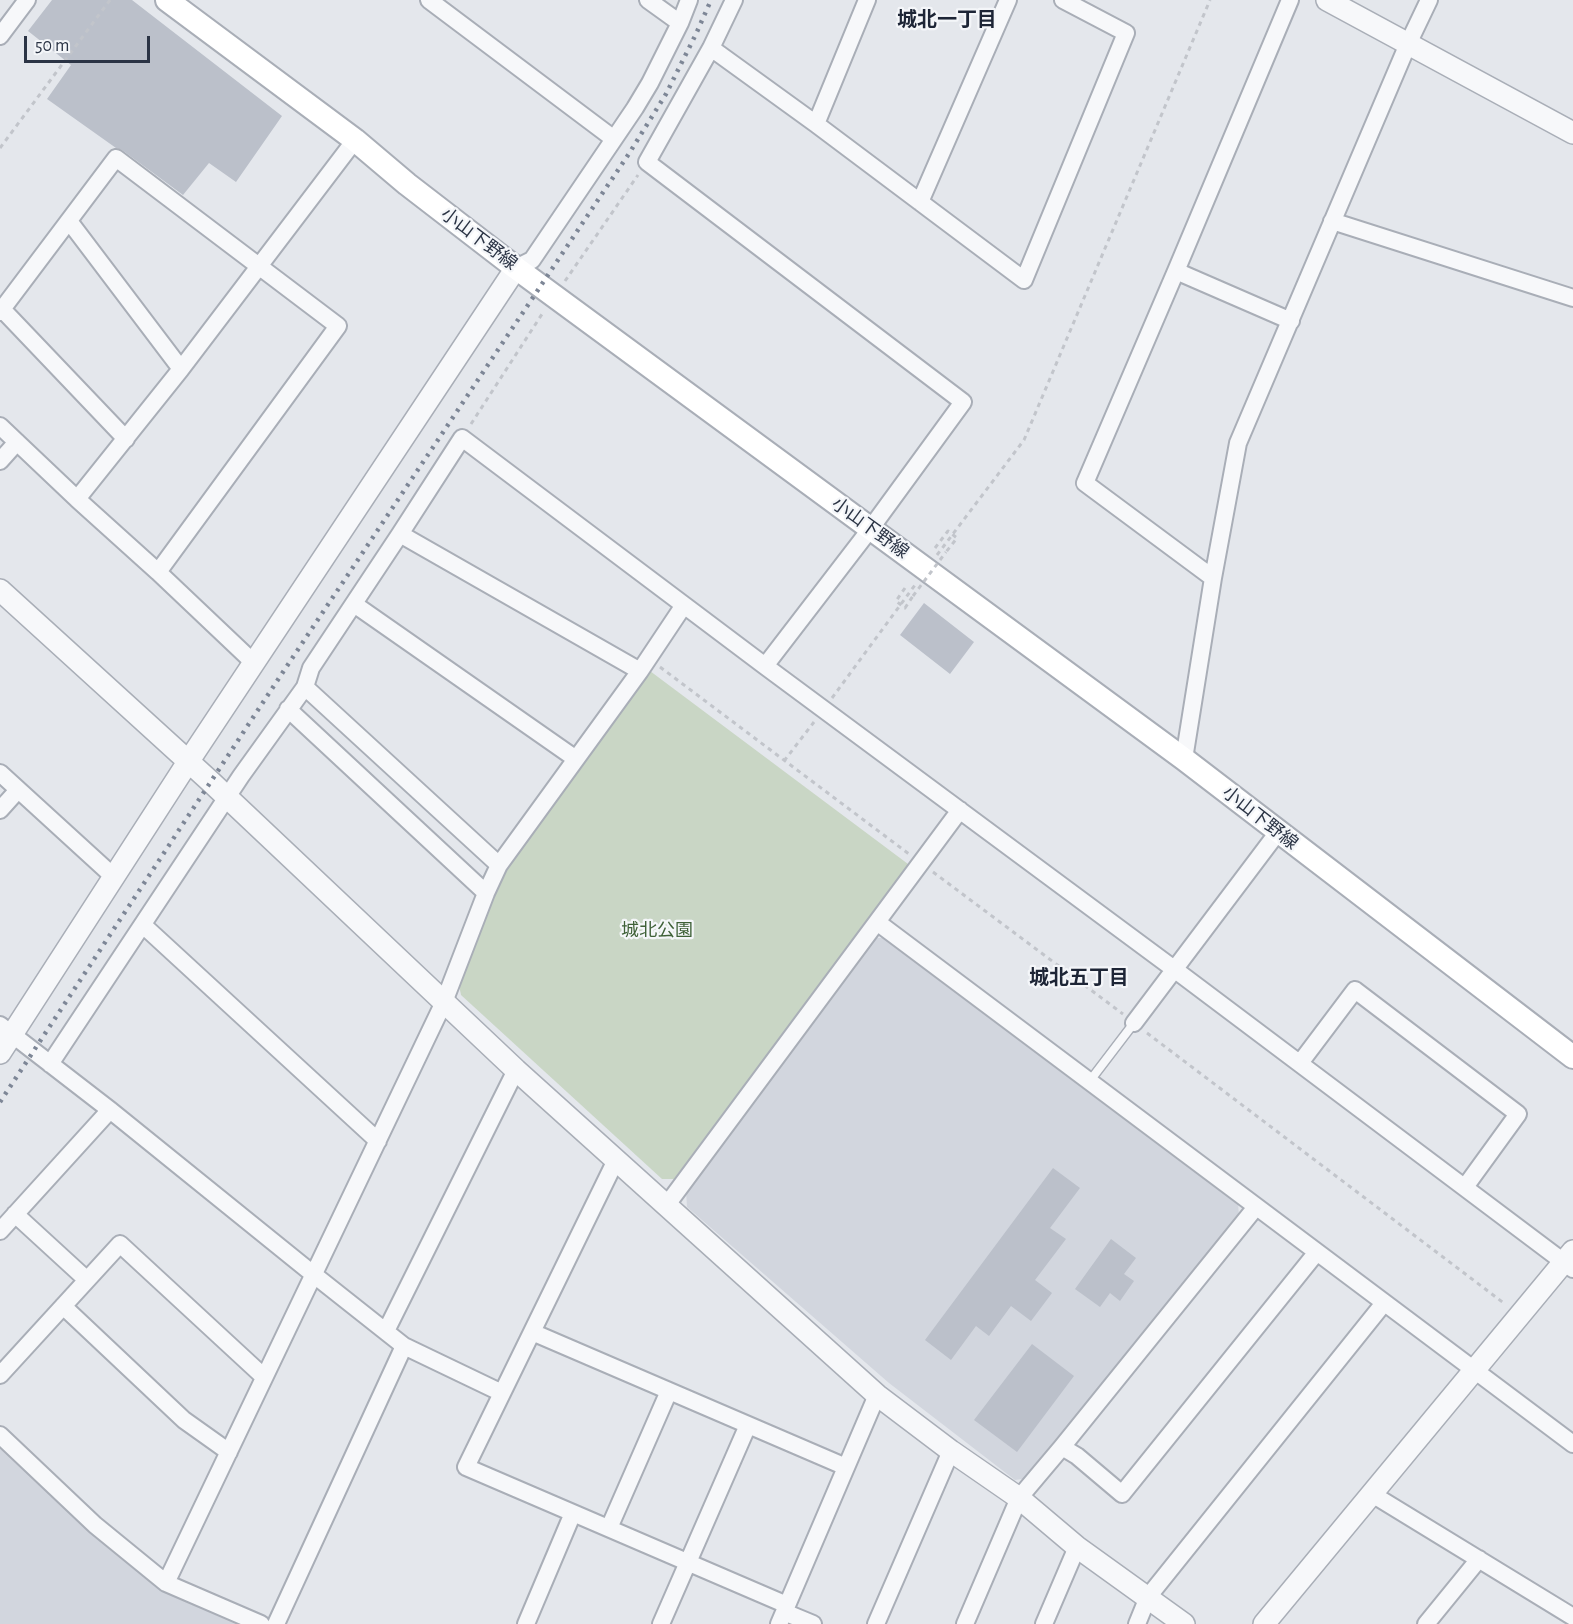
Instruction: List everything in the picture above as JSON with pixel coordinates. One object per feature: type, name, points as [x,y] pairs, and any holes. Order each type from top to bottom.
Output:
[{"type":"main road","name":"小山下野線","points":[[167,0],[355,140],[407,184],[516,268],[1184,759],[1573,1057]]},
{"type":"street","points":[[0,36],[27,0]]},
{"type":"street","points":[[429,0],[614,139]]},
{"type":"street","points":[[648,0],[680,23]]},
{"type":"street","points":[[0,1053],[6,1030],[114,877],[516,268],[531,260],[614,139],[650,83],[689,0]]},
{"type":"street","points":[[734,0],[711,48],[647,162],[963,402],[871,528],[765,666]]},
{"type":"street","points":[[816,124],[867,0]]},
{"type":"street","points":[[920,201],[1008,0]]},
{"type":"street","points":[[711,48],[1024,280],[1126,33],[1063,0]]},
{"type":"street","points":[[1213,578],[1085,483],[1290,0]]},
{"type":"street","points":[[1327,0],[1573,133]]},
{"type":"street","points":[[1184,759],[1213,578],[1238,443],[1407,45],[1429,0]]},
{"type":"street","points":[[77,499],[181,369],[355,140]]},
{"type":"street","points":[[126,439],[1,310],[116,158],[338,326],[158,572]]},
{"type":"street","points":[[69,221],[181,369]]},
{"type":"street","points":[[1332,222],[1573,298]]},
{"type":"street","points":[[1176,271],[1291,321]]},
{"type":"street","points":[[0,426],[254,663]]},
{"type":"street","points":[[50,1064],[227,798],[305,687],[311,668],[462,438],[1465,1186],[1570,1261],[1520,1315],[1264,1624]]},
{"type":"street","points":[[0,460],[17,442]]},
{"type":"street","points":[[400,534],[645,665]]},
{"type":"street","points":[[0,590],[227,798],[516,1070],[877,1395],[951,1451],[1019,1498],[1077,1547],[1184,1624]]},
{"type":"street","points":[[354,604],[576,759]]},
{"type":"street","points":[[166,1583],[444,1002],[486,892],[499,865],[645,665],[684,605]]},
{"type":"street","points":[[305,687],[499,865]]},
{"type":"street","points":[[288,709],[486,892]]},
{"type":"street","points":[[0,773],[114,877]]},
{"type":"street","points":[[0,810],[18,790]]},
{"type":"street","points":[[666,1206],[960,810]]},
{"type":"street","points":[[1134,1023],[1278,832]]},
{"type":"street","points":[[877,922],[1573,1444]]},
{"type":"street","points":[[143,925],[378,1141]]},
{"type":"street","points":[[1300,1063],[1355,990],[1518,1114],[1465,1186]]},
{"type":"street","points":[[6,1030],[110,1110],[404,1346],[502,1393]]},
{"type":"street","points":[[386,1331],[516,1070]]},
{"type":"street","points":[[0,1231],[110,1110]]},
{"type":"street","points":[[616,1160],[466,1467],[688,1563],[783,1614],[813,1624]]},
{"type":"street","points":[[965,1624],[1019,1498],[1256,1207]]},
{"type":"street","points":[[15,1214],[87,1280]]},
{"type":"street","points":[[0,1376],[120,1244],[264,1377]]},
{"type":"street","points":[[1062,1447],[1077,1456],[1122,1494],[1317,1252]]},
{"type":"street","points":[[1137,1624],[1148,1597],[1384,1303]]},
{"type":"street","points":[[63,1306],[184,1420],[229,1452]]},
{"type":"street","points":[[532,1332],[846,1467]]},
{"type":"street","points":[[276,1624],[404,1346]]},
{"type":"street","points":[[609,1528],[669,1391]]},
{"type":"street","points":[[783,1614],[877,1395]]},
{"type":"street","points":[[661,1624],[748,1425]]},
{"type":"street","points":[[0,1435],[95,1525],[166,1583],[261,1624]]},
{"type":"street","points":[[876,1624],[951,1451]]},
{"type":"street","points":[[1372,1494],[1573,1617]]},
{"type":"street","points":[[526,1624],[573,1513]]},
{"type":"street","points":[[1044,1624],[1077,1547]]},
{"type":"street","points":[[1426,1624],[1479,1559]]},
{"type":"lane","points":[[1089,1082],[1134,1023]]},
{"type":"path","points":[[0,148],[110,0]]},
{"type":"path","points":[[784,761],[1024,440],[1210,0]]},
{"type":"path","points":[[905,588],[896,601],[905,608],[957,538],[948,531],[936,548]]},
{"type":"path","points":[[645,665],[784,761],[1520,1315]]},
{"type":"shaded area","points":[[874,938],[887,938],[1238,1203],[1239,1216],[1028,1478],[1015,1480],[889,1383],[687,1207],[686,1190]]},
{"type":"shaded area","points":[[0,1446],[91,1532],[246,1624],[0,1624]]},
{"type":"green space","name":"城北公園","points":[[650,671],[908,864],[674,1179],[662,1179],[461,995],[459,985],[497,885],[522,841]]},
{"type":"building","points":[[52,0],[132,0],[282,116],[236,182],[209,163],[183,195],[47,99],[71,65],[28,31]]},
{"type":"building","points":[[924,603],[974,642],[950,674],[900,635]]},
{"type":"building","points":[[1053,1168],[1080,1188],[1050,1228],[1066,1239],[1035,1280],[1052,1293],[1031,1321],[1011,1306],[989,1336],[976,1326],[951,1360],[925,1340]]},
{"type":"building","points":[[1111,1239],[1136,1258],[1124,1274],[1134,1281],[1120,1301],[1110,1293],[1100,1307],[1075,1289]]},
{"type":"building","points":[[1032,1344],[1074,1376],[1017,1452],[974,1420]]},
{"type":"railway","points":[[0,1102],[630,152],[666,94],[711,0]]},
{"type":"district","name":"城北一丁目","points":[[947,20]]},
{"type":"district","name":"城北五丁目","points":[[1079,978]]}]
